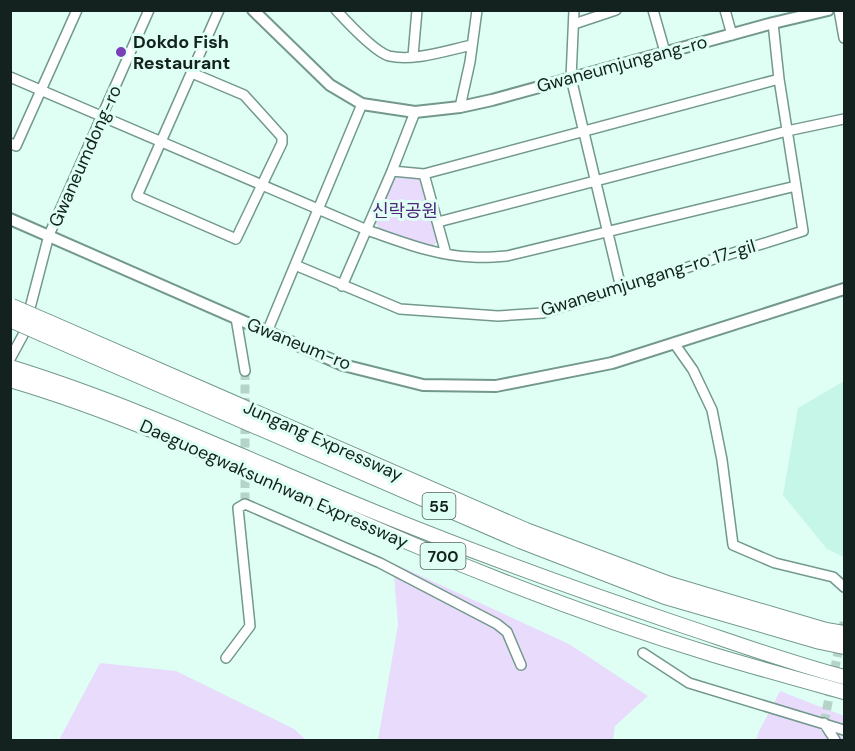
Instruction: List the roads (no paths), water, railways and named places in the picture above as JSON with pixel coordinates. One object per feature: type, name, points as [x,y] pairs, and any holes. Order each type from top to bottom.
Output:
[{"type":"highway","name":"Jungang Expressway","points":[[11,311],[520,541],[665,597],[844,647]]},
{"type":"highway","name":"Jungang Expressway","points":[[47,329],[598,558],[670,584],[815,627],[844,633]]},
{"type":"highway","name":"Daeguoegwaksunhwan Expressway","points":[[10,367],[365,524],[518,586],[703,651],[844,692]]},
{"type":"highway","name":"Daeguoegwaksunhwan Expressway","points":[[10,380],[55,387],[166,423],[501,562],[602,599],[805,667],[844,677]]},
{"type":"main road","name":"Gwaneumjungang-ro","points":[[253,10],[330,85],[362,104],[416,112],[460,107],[828,10]]},
{"type":"main road","name":"Gwaneum-ro","points":[[10,219],[343,365],[423,385],[496,386],[612,363],[844,289]]},
{"type":"street","points":[[13,145],[77,10]]},
{"type":"street","name":"Gwaneumdong-ro","points":[[10,359],[22,335],[49,235],[149,10]]},
{"type":"street","points":[[192,74],[244,95],[282,137],[282,143],[236,239],[137,196],[219,10]]},
{"type":"street","points":[[336,10],[369,42],[388,56],[413,56],[472,45]]},
{"type":"street","points":[[413,56],[417,10]]},
{"type":"street","points":[[460,107],[477,10]]},
{"type":"street","points":[[574,10],[571,78],[621,288]]},
{"type":"street","points":[[574,24],[616,10]]},
{"type":"street","points":[[653,10],[665,52]]},
{"type":"street","points":[[726,10],[732,35]]},
{"type":"street","points":[[839,10],[844,38]]},
{"type":"street","name":"Gwaneumjungang-ro 17-gil","points":[[295,265],[400,309],[498,316],[543,313],[803,231],[779,79],[774,23]]},
{"type":"street","points":[[10,77],[367,230],[421,249],[446,254],[472,257],[507,256],[796,186]]},
{"type":"street","points":[[392,171],[424,174],[779,79]]},
{"type":"street","points":[[267,332],[362,104]]},
{"type":"street","points":[[342,286],[416,112]]},
{"type":"street","points":[[438,222],[787,131],[844,119]]},
{"type":"street","points":[[424,174],[446,254]]},
{"type":"street","points":[[236,318],[245,371]]},
{"type":"street","points":[[674,343],[693,370],[712,410],[722,460],[733,545],[775,563],[833,577],[844,587]]},
{"type":"street","points":[[226,658],[250,626],[238,508],[245,504],[380,563],[497,624],[507,632],[521,665]]},
{"type":"street","points":[[642,653],[689,683],[844,730]]},
{"type":"street","points":[[824,723],[835,741]]},
{"type":"tunnel","points":[[245,371],[245,504]]},
{"type":"tunnel","points":[[824,723],[844,622]]},
{"type":"place","name":"Dokdo Fish Restaurant","points":[[121,52]]},
{"type":"park label","name":"신락공원","points":[[405,211]]}]
